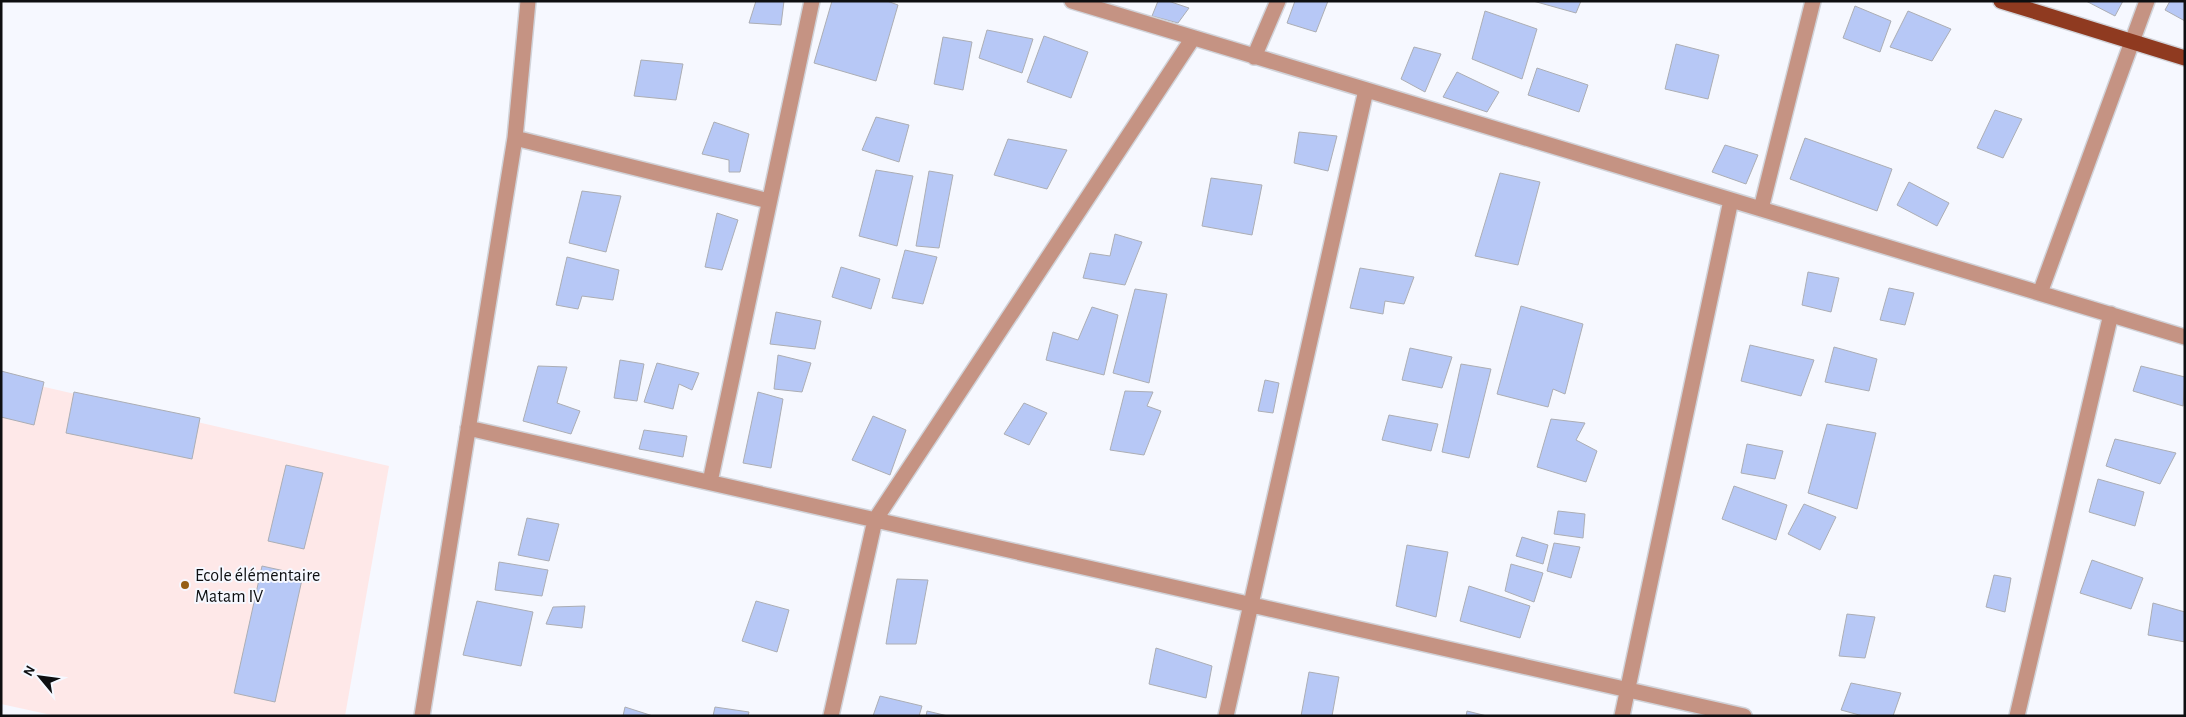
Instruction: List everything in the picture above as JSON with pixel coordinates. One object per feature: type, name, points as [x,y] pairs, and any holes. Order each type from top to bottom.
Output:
[{"type":"main road","points":[[2000,1],[2185,58]]},
{"type":"street","points":[[422,716],[515,138],[528,1]]},
{"type":"street","points":[[710,482],[812,1]]},
{"type":"street","points":[[1072,1],[2185,337]]},
{"type":"street","points":[[1254,57],[1278,1]]},
{"type":"street","points":[[1761,209],[1813,1]]},
{"type":"street","points":[[2040,293],[2147,1]]},
{"type":"street","points":[[831,716],[875,520],[1193,38]]},
{"type":"street","points":[[1226,716],[1366,90]]},
{"type":"street","points":[[515,138],[769,201]]},
{"type":"street","points":[[1622,716],[1731,200]]},
{"type":"street","points":[[2017,716],[2111,314]]},
{"type":"street","points":[[468,428],[1744,716]]},
{"type":"shaded area","name":"Ecole élémentaire Matam IV","points":[[1,377],[389,466],[345,716],[56,716],[1,704]]},
{"type":"building","points":[[756,1],[784,1],[781,25],[749,23]]},
{"type":"building","points":[[832,1],[887,1],[898,5],[876,81],[814,63]]},
{"type":"building","points":[[1158,1],[1168,1],[1189,8],[1178,23],[1152,16]]},
{"type":"building","points":[[1295,1],[1328,1],[1316,32],[1287,23]]},
{"type":"building","points":[[1533,1],[1581,1],[1576,13]]},
{"type":"building","points":[[2086,1],[2123,1],[2115,16]]},
{"type":"building","points":[[2170,1],[2185,1],[2185,21],[2165,10]]},
{"type":"building","points":[[1855,6],[1891,21],[1880,52],[1843,38]]},
{"type":"building","points":[[1485,11],[1537,29],[1522,79],[1472,59]]},
{"type":"building","points":[[1908,11],[1951,29],[1932,61],[1890,47]]},
{"type":"building","points":[[987,30],[1033,39],[1022,73],[979,58]]},
{"type":"building","points":[[1044,36],[1088,52],[1071,98],[1027,82]]},
{"type":"building","points":[[943,37],[972,42],[963,90],[934,84]]},
{"type":"building","points":[[1676,44],[1719,55],[1708,99],[1665,89]]},
{"type":"building","points":[[1414,47],[1441,54],[1425,92],[1401,79]]},
{"type":"building","points":[[641,60],[683,64],[676,100],[634,96]]},
{"type":"building","points":[[1537,68],[1588,85],[1579,112],[1528,95]]},
{"type":"building","points":[[1457,72],[1499,92],[1487,112],[1443,97]]},
{"type":"building","points":[[1995,110],[2022,119],[2003,158],[1977,148]]},
{"type":"building","points":[[876,117],[909,125],[899,162],[862,150]]},
{"type":"building","points":[[714,122],[749,134],[740,172],[729,172],[729,160],[702,154]]},
{"type":"building","points":[[1299,132],[1337,136],[1328,171],[1294,163]]},
{"type":"building","points":[[1805,138],[1892,169],[1877,211],[1790,179]]},
{"type":"building","points":[[1008,139],[1067,150],[1047,189],[994,175]]},
{"type":"building","points":[[1725,145],[1758,155],[1746,184],[1712,172]]},
{"type":"building","points":[[876,170],[913,176],[897,246],[859,236]]},
{"type":"building","points":[[929,171],[953,175],[939,248],[916,246]]},
{"type":"building","points":[[1500,173],[1540,182],[1518,265],[1475,256]]},
{"type":"building","points":[[1211,178],[1262,185],[1252,235],[1202,226]]},
{"type":"building","points":[[1909,182],[1949,203],[1937,226],[1897,205]]},
{"type":"building","points":[[582,191],[621,196],[606,252],[569,243]]},
{"type":"building","points":[[717,213],[738,220],[722,270],[705,267]]},
{"type":"building","points":[[1115,234],[1142,242],[1125,285],[1083,278],[1090,253],[1110,256]]},
{"type":"building","points":[[905,250],[937,257],[923,304],[892,298]]},
{"type":"building","points":[[567,257],[619,270],[613,300],[582,296],[578,309],[556,305]]},
{"type":"building","points":[[841,267],[880,279],[871,309],[832,297]]},
{"type":"building","points":[[1360,268],[1414,277],[1404,304],[1385,301],[1383,314],[1350,308]]},
{"type":"building","points":[[1808,272],[1839,278],[1831,312],[1802,305]]},
{"type":"building","points":[[1889,288],[1914,293],[1905,325],[1880,320]]},
{"type":"building","points":[[1135,289],[1167,294],[1149,383],[1113,373]]},
{"type":"building","points":[[1521,306],[1583,324],[1565,394],[1553,389],[1548,407],[1497,394]]},
{"type":"building","points":[[1092,307],[1118,315],[1104,375],[1046,360],[1053,332],[1078,340]]},
{"type":"building","points":[[776,312],[821,321],[815,349],[770,344]]},
{"type":"building","points":[[1750,345],[1814,360],[1801,396],[1741,381]]},
{"type":"building","points":[[1834,347],[1877,359],[1869,391],[1825,382]]},
{"type":"building","points":[[1410,348],[1452,357],[1442,388],[1402,380]]},
{"type":"building","points":[[778,355],[811,363],[802,392],[774,389]]},
{"type":"building","points":[[620,360],[644,364],[637,401],[614,398]]},
{"type":"building","points":[[657,363],[699,373],[692,390],[679,384],[673,409],[644,402]]},
{"type":"building","points":[[1461,364],[1491,369],[1469,458],[1442,452]]},
{"type":"building","points":[[538,366],[567,367],[557,403],[580,411],[571,434],[523,421]]},
{"type":"building","points":[[2141,366],[2185,377],[2183,406],[2133,391]]},
{"type":"building","points":[[1,371],[44,382],[34,425],[1,417]]},
{"type":"building","points":[[1265,380],[1279,383],[1273,413],[1258,411]]},
{"type":"building","points":[[1125,391],[1153,392],[1147,406],[1161,411],[1144,455],[1110,450]]},
{"type":"building","points":[[74,392],[200,418],[192,459],[66,433]]},
{"type":"building","points":[[758,392],[783,399],[771,468],[743,463]]},
{"type":"building","points":[[1024,403],[1047,413],[1029,445],[1004,434]]},
{"type":"building","points":[[1389,415],[1438,424],[1431,451],[1382,440]]},
{"type":"building","points":[[873,416],[906,430],[890,475],[852,460]]},
{"type":"building","points":[[1551,419],[1585,423],[1576,440],[1597,451],[1586,482],[1537,467]]},
{"type":"building","points":[[1827,424],[1876,433],[1857,509],[1808,493]]},
{"type":"building","points":[[644,430],[687,436],[683,457],[639,449]]},
{"type":"building","points":[[2115,439],[2176,453],[2160,484],[2106,466]]},
{"type":"building","points":[[1747,444],[1783,451],[1775,479],[1741,473]]},
{"type":"building","points":[[286,465],[323,473],[304,549],[268,541]]},
{"type":"building","points":[[2098,479],[2144,492],[2135,526],[2089,512]]},
{"type":"building","points":[[1734,486],[1787,505],[1776,540],[1722,519]]},
{"type":"building","points":[[1804,504],[1836,517],[1820,550],[1788,534]]},
{"type":"building","points":[[1558,511],[1585,514],[1583,538],[1554,534]]},
{"type":"building","points":[[527,518],[559,524],[549,561],[518,555]]},
{"type":"building","points":[[1522,537],[1548,545],[1543,564],[1516,556]]},
{"type":"building","points":[[1554,543],[1580,547],[1571,578],[1547,571]]},
{"type":"building","points":[[1407,545],[1448,552],[1436,617],[1396,606]]},
{"type":"building","points":[[2092,560],[2143,578],[2131,609],[2080,593]]},
{"type":"building","points":[[499,562],[548,570],[542,596],[495,590]]},
{"type":"building","points":[[1511,564],[1543,573],[1534,602],[1505,591]]},
{"type":"building","points":[[262,566],[303,575],[275,702],[234,693]]},
{"type":"building","points":[[1994,575],[2011,578],[2005,612],[1986,607]]},
{"type":"building","points":[[897,579],[928,580],[916,644],[886,644]]},
{"type":"building","points":[[1469,586],[1530,606],[1520,638],[1460,621]]},
{"type":"building","points":[[477,601],[533,612],[521,666],[463,655]]},
{"type":"building","points":[[756,601],[789,610],[777,652],[742,641]]},
{"type":"building","points":[[2153,603],[2185,612],[2185,642],[2148,635]]},
{"type":"building","points":[[585,606],[582,628],[546,624],[553,607]]},
{"type":"building","points":[[1847,614],[1875,617],[1865,658],[1839,656]]},
{"type":"building","points":[[1156,648],[1212,666],[1206,698],[1149,684]]},
{"type":"building","points":[[1309,672],[1339,677],[1332,716],[1301,716]]},
{"type":"building","points":[[1851,683],[1901,693],[1893,716],[1863,716],[1841,710]]},
{"type":"building","points":[[880,696],[922,706],[919,716],[873,716]]},
{"type":"building","points":[[625,707],[653,716],[623,716]]},
{"type":"building","points":[[715,707],[749,712],[748,716],[713,716]]},
{"type":"building","points":[[927,711],[948,716],[926,716]]},
{"type":"building","points":[[1467,711],[1487,716],[1466,716]]},
{"type":"place","name":"Ecole élémentaire Matam IV","points":[[185,585]]}]
